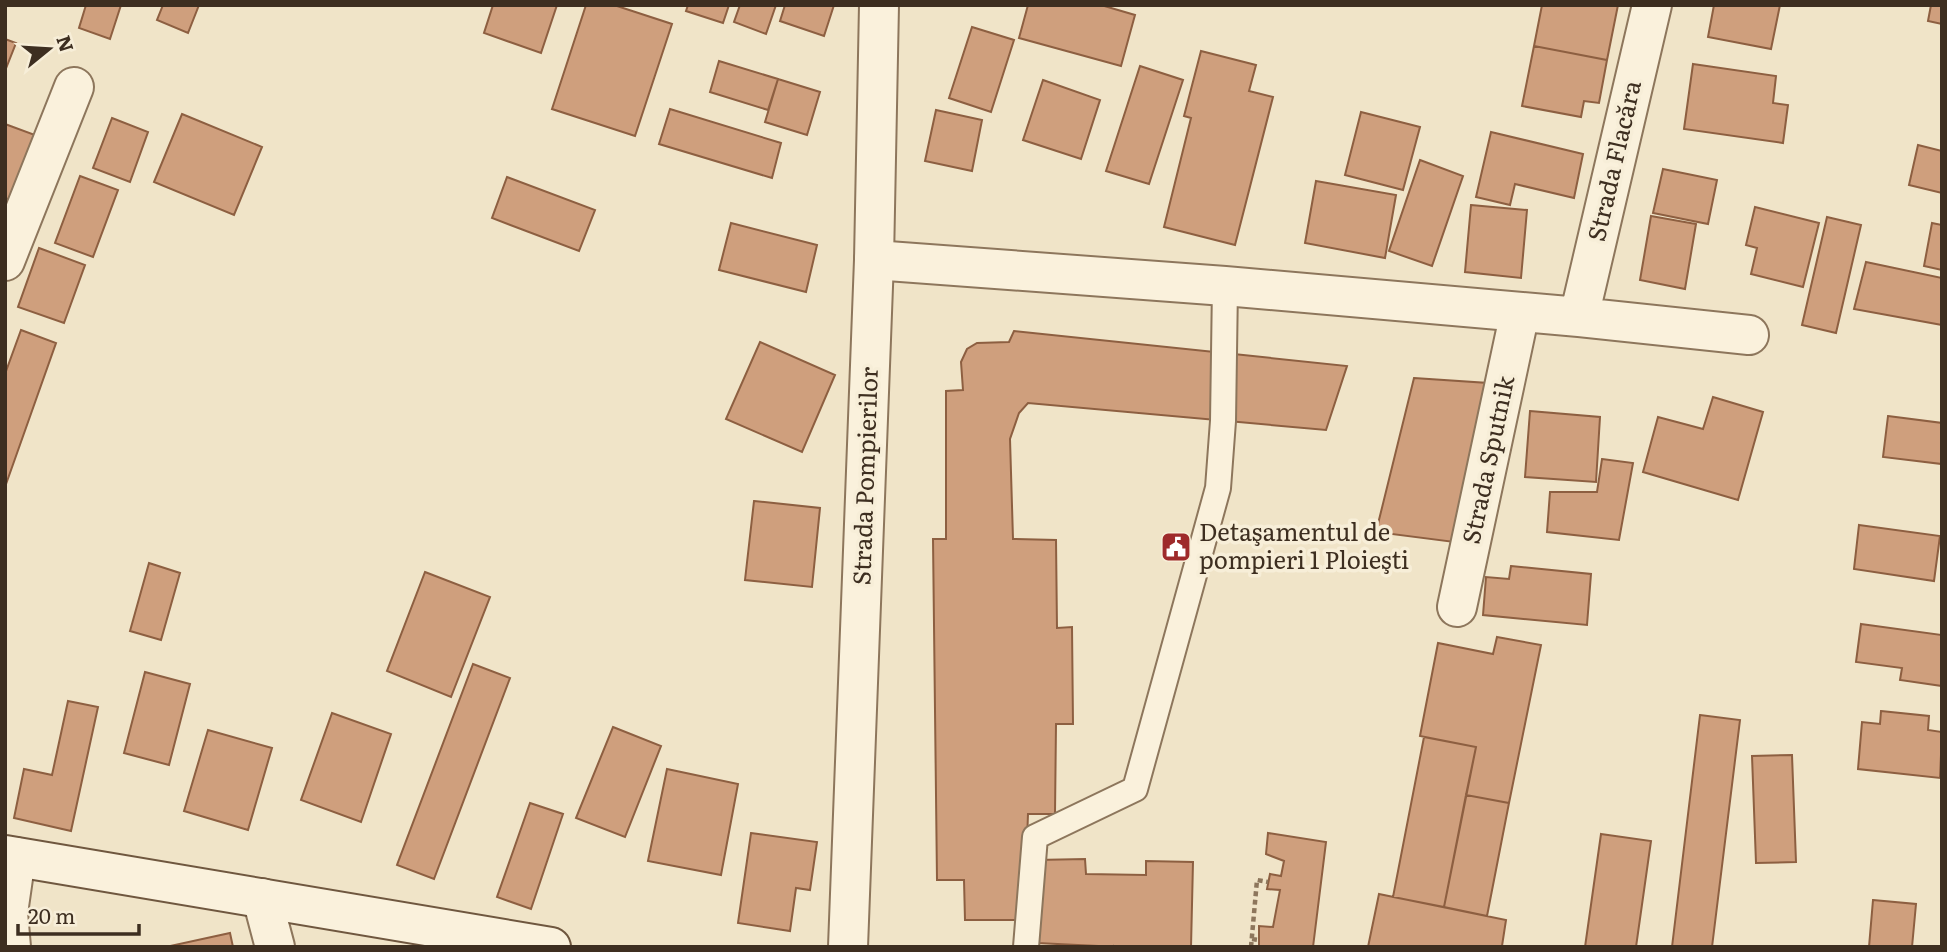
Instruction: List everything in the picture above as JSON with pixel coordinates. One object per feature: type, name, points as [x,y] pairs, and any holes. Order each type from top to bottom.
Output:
[{"type":"street","name":"Strada Pompierilor","points":[[848,947],[874,260],[879,5]]},
{"type":"street","name":"Strada Flacăra","points":[[1579,317],[1652,5]]},
{"type":"street","points":[[5,261],[74,87]]},
{"type":"street","points":[[874,260],[1225,286],[1749,335]]},
{"type":"street","name":"Strada Sputnik","points":[[1458,607],[1520,312]]},
{"type":"street","points":[[11,947],[8,913],[10,856],[551,947]]},
{"type":"street","points":[[262,898],[275,947]]},
{"type":"lane","points":[[1026,947],[1035,837],[1135,789],[1218,488],[1223,421],[1225,286]]},
{"type":"path","points":[[1251,947],[1257,880],[1268,882]]},
{"type":"path","points":[[1252,939],[1259,940]]},
{"type":"building","points":[[86,5],[121,5],[110,39],[79,28]]},
{"type":"building","points":[[163,5],[199,5],[188,33],[157,20]]},
{"type":"building","points":[[493,5],[557,5],[541,53],[484,33]]},
{"type":"building","points":[[586,5],[614,5],[672,24],[635,136],[552,109]]},
{"type":"building","points":[[688,5],[729,5],[723,23],[686,11]]},
{"type":"building","points":[[740,5],[776,5],[766,34],[734,22]]},
{"type":"building","points":[[785,5],[834,5],[824,36],[780,21]]},
{"type":"building","points":[[1028,5],[1101,5],[1135,15],[1121,66],[1019,38]]},
{"type":"building","points":[[1542,5],[1618,5],[1607,60],[1534,46]]},
{"type":"building","points":[[1714,5],[1780,5],[1771,49],[1708,37]]},
{"type":"building","points":[[1931,5],[1942,5],[1942,24],[1928,21]]},
{"type":"building","points":[[972,27],[1014,40],[991,112],[949,98]]},
{"type":"building","points":[[5,39],[16,43],[5,71]]},
{"type":"building","points":[[1534,46],[1607,60],[1599,103],[1584,101],[1581,117],[1522,106]]},
{"type":"building","points":[[1201,51],[1256,65],[1249,91],[1273,97],[1235,245],[1164,227],[1191,118],[1184,116]]},
{"type":"building","points":[[719,61],[778,79],[768,110],[710,92]]},
{"type":"building","points":[[1693,64],[1776,76],[1773,103],[1788,105],[1783,143],[1684,129]]},
{"type":"building","points":[[1140,66],[1183,80],[1149,184],[1106,171]]},
{"type":"building","points":[[778,79],[820,92],[807,135],[765,122]]},
{"type":"building","points":[[1043,80],[1100,100],[1081,159],[1023,140]]},
{"type":"building","points":[[670,109],[781,143],[772,178],[659,144]]},
{"type":"building","points":[[936,110],[982,120],[972,171],[925,161]]},
{"type":"building","points":[[1361,112],[1420,127],[1403,190],[1345,175]]},
{"type":"building","points":[[182,114],[262,147],[234,215],[154,182]]},
{"type":"building","points":[[112,118],[148,132],[130,182],[93,168]]},
{"type":"building","points":[[5,124],[35,135],[10,200],[5,198]]},
{"type":"building","points":[[1491,132],[1583,154],[1574,198],[1515,184],[1510,205],[1476,197]]},
{"type":"building","points":[[1918,145],[1942,151],[1942,193],[1909,185]]},
{"type":"building","points":[[1420,160],[1463,176],[1432,266],[1389,251]]},
{"type":"building","points":[[1663,169],[1717,180],[1708,224],[1653,213]]},
{"type":"building","points":[[80,176],[118,190],[93,257],[55,243]]},
{"type":"building","points":[[507,177],[595,210],[579,251],[492,218]]},
{"type":"building","points":[[1316,181],[1396,195],[1385,258],[1305,243]]},
{"type":"building","points":[[1471,205],[1527,210],[1521,278],[1465,272]]},
{"type":"building","points":[[1755,207],[1819,223],[1803,287],[1751,274],[1757,248],[1746,245]]},
{"type":"building","points":[[1651,216],[1696,224],[1685,289],[1640,280]]},
{"type":"building","points":[[1827,217],[1861,225],[1836,333],[1802,325]]},
{"type":"building","points":[[731,223],[817,245],[806,292],[719,270]]},
{"type":"building","points":[[1932,223],[1942,225],[1942,270],[1924,266]]},
{"type":"building","points":[[39,248],[85,265],[64,323],[18,307]]},
{"type":"building","points":[[1866,262],[1942,278],[1942,325],[1854,309]]},
{"type":"building","points":[[21,330],[56,343],[5,487],[5,374]]},
{"type":"building","points":[[1014,331],[1347,366],[1326,430],[1028,403],[1019,413],[1010,439],[1013,539],[1056,540],[1057,628],[1072,627],[1073,724],[1056,724],[1055,814],[1028,814],[1024,920],[965,920],[964,880],[937,880],[933,539],[946,539],[946,391],[963,390],[961,362],[967,349],[977,343],[1009,342]]},
{"type":"building","points":[[760,342],[835,375],[802,452],[726,419]]},
{"type":"building","points":[[1414,378],[1488,383],[1454,542],[1376,532]]},
{"type":"building","points":[[1713,397],[1763,412],[1738,500],[1643,472],[1658,417],[1703,429]]},
{"type":"building","points":[[1530,411],[1600,417],[1596,482],[1525,477]]},
{"type":"building","points":[[1888,416],[1942,423],[1942,464],[1883,457]]},
{"type":"building","points":[[1602,459],[1633,463],[1619,540],[1547,532],[1550,492],[1597,492]]},
{"type":"building","points":[[754,501],[820,508],[812,587],[745,580]]},
{"type":"building","points":[[1859,525],[1940,536],[1934,581],[1854,569]]},
{"type":"building","points":[[149,563],[180,573],[161,640],[130,631]]},
{"type":"building","points":[[1511,566],[1591,574],[1587,625],[1483,615],[1486,577],[1509,579]]},
{"type":"building","points":[[425,572],[490,597],[451,697],[387,671]]},
{"type":"building","points":[[1861,624],[1942,635],[1942,686],[1900,680],[1902,668],[1856,662]]},
{"type":"building","points":[[1497,637],[1541,645],[1509,803],[1466,795],[1476,747],[1420,736],[1438,643],[1493,654]]},
{"type":"building","points":[[473,664],[510,678],[434,879],[397,865]]},
{"type":"building","points":[[145,672],[190,684],[169,765],[124,753]]},
{"type":"building","points":[[68,701],[98,707],[71,831],[14,818],[24,769],[52,775]]},
{"type":"building","points":[[1881,711],[1929,716],[1928,730],[1942,732],[1940,778],[1858,769],[1862,722],[1880,724]]},
{"type":"building","points":[[332,713],[391,734],[361,822],[301,800]]},
{"type":"building","points":[[1700,715],[1740,720],[1712,947],[1672,947]]},
{"type":"building","points":[[613,727],[661,746],[625,837],[576,818]]},
{"type":"building","points":[[208,730],[272,748],[248,830],[184,811]]},
{"type":"building","points":[[1424,737],[1476,747],[1444,907],[1393,897]]},
{"type":"building","points":[[1792,755],[1796,862],[1756,863],[1752,756]]},
{"type":"building","points":[[667,769],[738,784],[721,875],[648,861]]},
{"type":"building","points":[[1466,795],[1509,803],[1487,916],[1444,907]]},
{"type":"building","points":[[530,803],[563,814],[531,909],[497,897]]},
{"type":"building","points":[[751,833],[817,842],[810,890],[796,888],[790,931],[738,923]]},
{"type":"building","points":[[1268,833],[1326,842],[1313,947],[1259,947],[1259,926],[1273,927],[1280,890],[1267,889],[1270,874],[1281,876],[1284,861],[1266,854]]},
{"type":"building","points":[[1601,834],[1651,841],[1636,947],[1585,947]]},
{"type":"building","points":[[1085,859],[1086,874],[1146,875],[1146,861],[1193,862],[1191,947],[1037,943],[1036,860]]},
{"type":"building","points":[[1379,894],[1506,920],[1502,946],[1368,947]]},
{"type":"building","points":[[1873,900],[1916,904],[1912,947],[1869,947]]},
{"type":"building","points":[[230,933],[233,947],[170,947],[170,946]]},
{"type":"place","name":"Detaşamentul de pompieri 1 Ploieşti","points":[[1176,547]]}]
